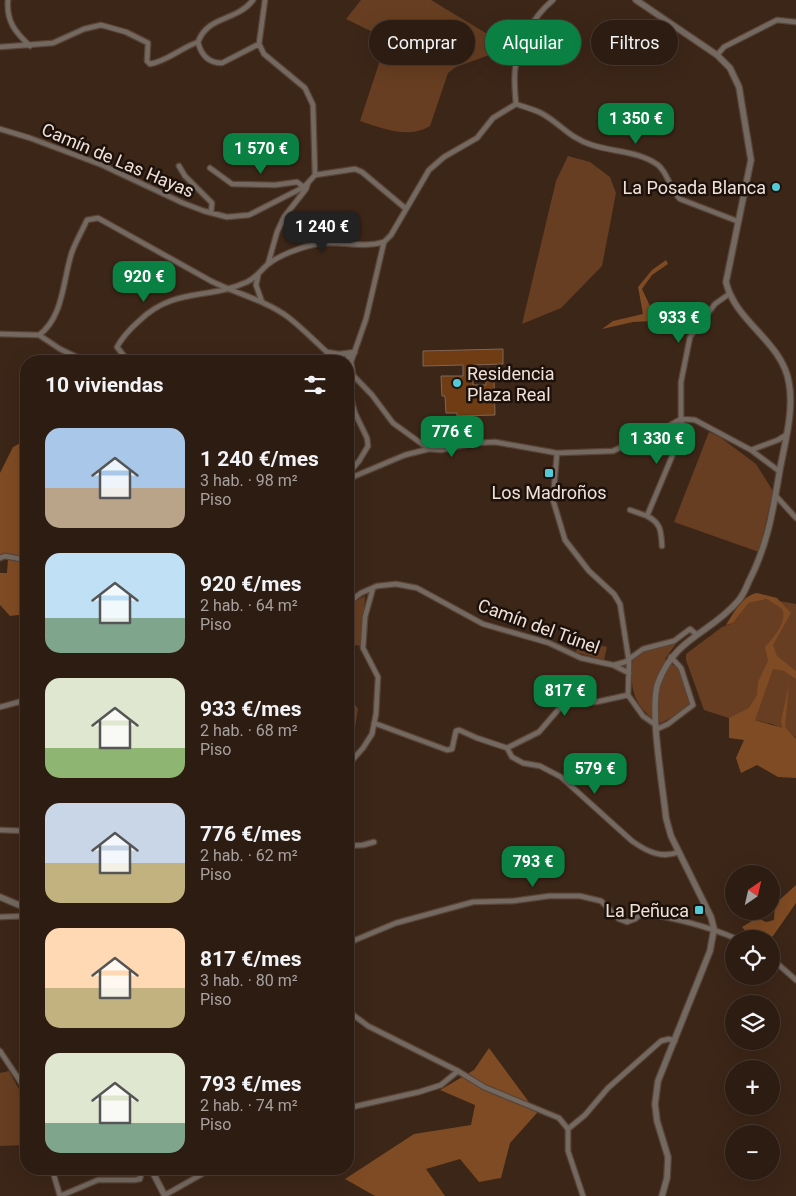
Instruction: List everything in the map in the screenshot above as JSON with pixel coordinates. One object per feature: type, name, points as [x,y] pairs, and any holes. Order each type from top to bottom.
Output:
[{"type":"street","points":[[8,0],[7,12],[10,23],[14,30],[30,46]]},
{"type":"street","points":[[0,47],[53,44],[84,29],[101,25],[126,32],[148,43],[147,61],[150,64],[157,63],[184,47],[198,42],[205,30],[214,22],[236,15],[248,7],[253,0]]},
{"type":"street","points":[[266,0],[259,44],[264,54],[305,88],[310,97],[313,105],[315,175],[354,169],[362,172],[405,208]]},
{"type":"street","points":[[516,104],[515,66],[520,46],[539,12],[553,0]]},
{"type":"street","points":[[636,0],[717,55],[730,68],[740,87],[750,148],[749,173],[726,273],[729,294],[736,306],[774,348],[789,382],[790,409],[776,496],[763,549],[740,600],[720,620],[696,634],[684,644],[672,657],[657,685],[655,704],[656,727],[666,818],[671,836],[709,909],[714,929],[710,951],[658,1082],[655,1104],[668,1157],[667,1178],[662,1196]]},
{"type":"street","points":[[717,55],[724,47],[777,20],[796,22]]},
{"type":"street","points":[[198,42],[203,54],[209,59],[222,64],[259,44]]},
{"type":"street","points":[[354,355],[366,319],[384,242],[391,235],[428,170],[444,157],[478,138],[493,118],[516,104]]},
{"type":"street","points":[[516,104],[541,113],[572,137],[592,146],[652,160],[660,166],[674,194],[680,199],[737,221]]},
{"type":"street","name":"Camín de Las Hayas","points":[[0,130],[30,138],[102,165],[184,204],[227,217],[249,215],[304,186],[315,175]]},
{"type":"street","points":[[179,166],[185,176],[212,203],[211,213]]},
{"type":"street","points":[[210,168],[232,184],[275,185],[298,182],[304,186]]},
{"type":"street","points":[[123,355],[117,347],[123,336],[151,309],[177,298],[236,286],[258,276],[268,264],[277,232],[284,217],[306,189],[308,182]]},
{"type":"street","points":[[39,335],[44,331],[54,315],[72,253],[87,220],[93,217],[106,221],[154,250],[225,288],[262,302],[288,317],[330,355]]},
{"type":"street","points":[[268,264],[315,244],[338,242],[364,245],[384,242]]},
{"type":"street","points":[[258,276],[256,284],[262,302]]},
{"type":"street","points":[[647,516],[680,435],[682,419],[681,382],[690,337],[715,304],[729,294]]},
{"type":"street","points":[[0,334],[39,335],[72,355]]},
{"type":"street","points":[[326,352],[339,354],[355,352]]},
{"type":"street","points":[[351,355],[355,352]]},
{"type":"street","points":[[354,375],[393,423],[429,449]]},
{"type":"street","points":[[354,409],[368,438],[368,446],[354,467]]},
{"type":"street","points":[[354,477],[405,455],[429,449],[441,450],[475,443],[495,442],[557,453],[613,451],[634,441],[647,438],[682,419],[695,420],[751,450],[780,471]]},
{"type":"street","points":[[751,450],[786,435]]},
{"type":"street","points":[[557,453],[553,500],[565,540],[588,570],[614,594],[620,604],[629,660],[628,695],[643,716],[656,727]]},
{"type":"street","points":[[776,496],[796,518]]},
{"type":"street","points":[[630,510],[655,520],[660,526],[662,546]]},
{"type":"street","points":[[0,558],[5,556],[20,559]]},
{"type":"street","name":"Camín del Túnel","points":[[354,599],[373,588],[396,584],[417,588],[483,624],[549,643],[581,658],[612,665],[629,673]]},
{"type":"street","points":[[354,758],[372,734],[374,723],[378,677],[363,648],[365,617],[373,588]]},
{"type":"street","points":[[612,665],[629,660],[643,649],[674,641],[690,629],[696,634]]},
{"type":"street","points":[[656,727],[668,724],[693,705],[681,668],[672,657]]},
{"type":"street","points":[[506,748],[539,732],[564,703],[596,702],[628,695]]},
{"type":"street","points":[[0,707],[20,702]]},
{"type":"street","points":[[374,723],[447,750],[452,749],[456,730],[506,748],[512,757],[523,763],[540,766],[562,777],[632,841],[644,849],[656,855],[679,852]]},
{"type":"street","points":[[0,830],[20,831]]},
{"type":"street","points":[[354,845],[374,842]]},
{"type":"street","points":[[354,940],[396,923],[461,904],[513,901],[549,896],[591,898],[601,901],[620,919],[628,922],[642,913],[714,929],[725,934]]},
{"type":"street","points":[[0,897],[20,905]]},
{"type":"street","points":[[0,917],[20,916]]},
{"type":"street","points":[[780,966],[796,980]]},
{"type":"street","points":[[354,1015],[376,1030],[458,1071],[484,1087],[559,1118],[568,1129],[568,1151],[583,1196]]},
{"type":"street","points":[[568,1129],[585,1115],[608,1088],[661,1041],[669,1039],[674,1041]]},
{"type":"street","points":[[0,1051],[20,1081]]},
{"type":"street","points":[[354,1107],[441,1085],[458,1071]]},
{"type":"street","points":[[54,1175],[60,1196],[98,1180],[135,1180],[140,1179],[141,1175]]},
{"type":"street","points":[[154,1175],[165,1196],[201,1175]]},
{"type":"shaded area","points":[[361,0],[431,0],[464,20],[369,20],[369,30],[346,19]]},
{"type":"shaded area","points":[[475,27],[485,33],[485,57],[475,60]]},
{"type":"shaded area","points":[[378,65],[462,65],[448,73],[430,126],[422,130],[405,132],[378,127],[360,121]]},
{"type":"shaded area","points":[[568,156],[590,162],[610,177],[616,193],[602,266],[561,308],[522,324],[556,181]]},
{"type":"shaded area","points":[[666,260],[668,264],[652,275],[642,289],[650,306],[651,315],[674,327],[677,332],[653,321],[633,322],[602,329],[613,321],[643,314],[638,287],[652,270]]},
{"type":"shaded area","points":[[709,432],[720,437],[756,464],[773,491],[759,552],[674,522]]},
{"type":"shaded area","points":[[20,443],[20,615],[10,616],[0,605],[0,573],[7,573],[8,559],[0,557],[0,473],[13,447]]},
{"type":"shaded area","points":[[757,593],[777,598],[791,613],[773,645],[777,656],[796,671],[796,679],[784,671],[773,669],[755,720],[782,728],[781,721],[789,684],[785,727],[796,739],[796,778],[778,777],[757,765],[741,773],[736,758],[744,740],[729,738],[729,718],[749,708],[757,695],[758,682],[768,661],[765,647],[779,629],[783,618],[781,608],[767,599],[749,603],[733,623],[726,625],[743,601],[752,594]]},
{"type":"shaded area","points":[[365,596],[362,646],[354,645],[354,602]]},
{"type":"shaded area","points":[[767,599],[796,604],[796,739],[772,724],[755,720],[735,720],[704,710],[686,660],[686,654],[722,627],[733,623],[749,603]]},
{"type":"shaded area","points":[[580,639],[607,647],[604,660],[576,652]]},
{"type":"shaded area","points":[[678,641],[665,659],[680,670],[690,703],[683,711],[661,723],[644,711],[635,696],[632,678],[633,658],[643,652]]},
{"type":"shaded area","points":[[354,703],[358,709],[354,734]]},
{"type":"shaded area","points":[[796,885],[796,903],[777,930],[745,930],[742,927],[754,920],[766,922],[780,920],[780,899]]},
{"type":"shaded area","points":[[489,1048],[537,1113],[510,1143],[501,1178],[479,1182],[460,1159],[426,1169],[445,1196],[375,1196],[345,1179],[354,1175],[354,1173],[414,1134],[471,1125],[475,1105],[440,1090],[474,1070]]},
{"type":"shaded area","points":[[9,1071],[20,1091],[20,1145],[0,1146],[0,1073]]},
{"type":"building","name":"Residencia Plaza Real","points":[[503,349],[503,364],[473,365],[473,385],[486,385],[486,381],[494,380],[495,415],[457,416],[457,413],[446,413],[445,396],[442,396],[441,376],[463,376],[463,365],[423,366],[423,351]]},
{"type":"place","name":"La Posada Blanca","points":[[776,187]]},
{"type":"place","name":"Residencia Plaza Real","points":[[457,383]]},
{"type":"place","name":"Los Madroños","points":[[549,473]]},
{"type":"place","name":"La Peñuca","points":[[699,910]]}]
